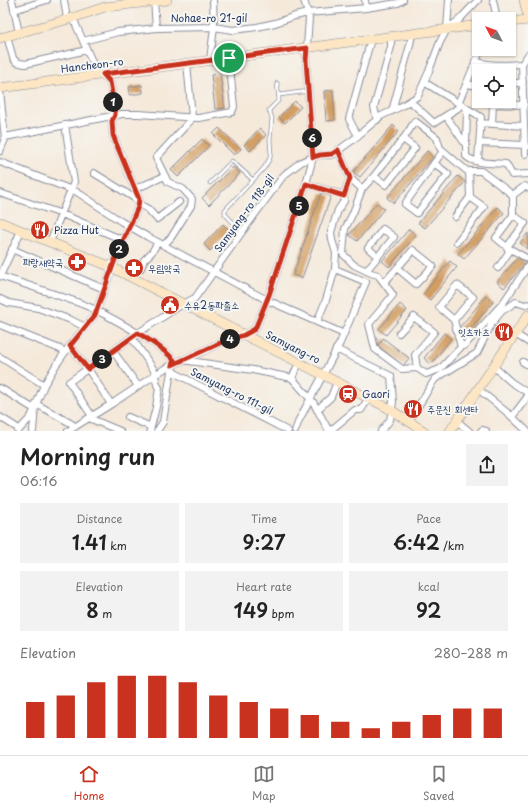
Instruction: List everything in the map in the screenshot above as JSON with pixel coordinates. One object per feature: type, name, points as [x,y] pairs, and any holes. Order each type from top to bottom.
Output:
[{"type":"street","points":[[12,0],[19,33]]},
{"type":"street","points":[[14,10],[47,0]]},
{"type":"street","points":[[0,417],[19,430],[31,417],[44,385],[56,365],[95,315],[112,267],[139,202],[113,135],[112,121],[115,115],[115,110],[110,82],[99,75],[70,18],[64,0]]},
{"type":"street","points":[[87,50],[24,64],[16,62],[3,37],[105,7],[166,0]]},
{"type":"street","points":[[210,60],[214,27],[213,0]]},
{"type":"street","points":[[0,388],[31,407],[40,406],[72,424],[74,429],[154,375],[172,365],[255,329],[267,300],[306,184],[313,157],[306,60],[309,18],[304,0]]},
{"type":"street","points":[[365,0],[366,8]]},
{"type":"street","name":"Nohae-ro 21-gil","points":[[83,41],[118,32],[156,28],[214,27],[233,30],[257,27],[308,13],[366,8],[398,3],[403,0]]},
{"type":"street","points":[[449,0],[447,29],[440,42],[418,96],[410,101],[434,123],[446,116],[458,108],[460,99],[478,56]]},
{"type":"street","points":[[447,29],[459,20],[478,0]]},
{"type":"street","points":[[493,0],[495,12]]},
{"type":"street","points":[[516,21],[528,19],[524,0]]},
{"type":"street","name":"Nohae-ro 21-gil","points":[[154,1],[156,28]]},
{"type":"street","name":"Hancheon-ro","points":[[0,89],[472,26]]},
{"type":"street","points":[[392,111],[412,34]]},
{"type":"street","points":[[377,120],[374,107],[391,47],[391,37]]},
{"type":"street","points":[[358,136],[349,118],[372,39]]},
{"type":"street","points":[[525,154],[526,146],[522,64],[528,55]]},
{"type":"street","points":[[3,134],[65,125],[115,115],[138,114],[199,118],[232,112],[234,107],[229,58]]},
{"type":"street","points":[[476,61],[486,64],[522,64]]},
{"type":"street","points":[[140,268],[144,260],[152,252],[172,236],[191,206],[192,200],[183,189],[168,182],[156,158],[192,117],[187,63]]},
{"type":"street","points":[[424,82],[481,117],[478,161]]},
{"type":"street","points":[[516,83],[523,82]]},
{"type":"street","points":[[466,84],[472,85]]},
{"type":"street","points":[[0,89],[3,134],[5,140],[0,151]]},
{"type":"street","name":"Samyang-ro 118-gil","points":[[91,417],[69,382],[138,333],[195,298],[284,175],[301,162],[320,155],[332,154],[358,136],[381,116],[410,101]]},
{"type":"street","points":[[492,124],[493,104],[524,106]]},
{"type":"street","points":[[467,108],[466,156],[469,160],[506,164],[512,175],[528,174]]},
{"type":"street","points":[[446,116],[466,145]]},
{"type":"street","points":[[513,195],[481,170],[467,171],[440,148],[437,138],[415,121],[403,139],[362,189],[345,229],[343,254],[354,265],[378,275],[393,295],[369,324],[375,349],[402,369],[417,368],[426,374],[440,369],[461,347],[464,346],[503,303],[528,266]]},
{"type":"street","points":[[480,123],[524,126]]},
{"type":"street","points":[[50,242],[74,182],[65,125]]},
{"type":"street","points":[[374,176],[386,185],[415,148],[403,139]]},
{"type":"street","points":[[479,143],[526,146]]},
{"type":"street","points":[[338,150],[350,178],[362,189]]},
{"type":"street","points":[[434,163],[448,174],[418,213],[405,204],[434,163],[443,151]]},
{"type":"street","points":[[0,162],[77,192],[129,226],[161,244],[267,300],[344,334]]},
{"type":"street","points":[[455,217],[470,198],[469,171]]},
{"type":"street","points":[[94,173],[136,199],[157,218],[179,202]]},
{"type":"street","points":[[135,189],[165,176]]},
{"type":"street","points":[[317,322],[326,300],[335,269],[336,253],[331,232],[338,210],[344,201],[344,196],[350,178]]},
{"type":"street","points":[[306,184],[344,196]]},
{"type":"street","points":[[513,195],[525,186],[528,188]]},
{"type":"street","points":[[0,193],[62,214],[123,240]]},
{"type":"street","points":[[513,195],[513,215],[496,238],[507,247],[528,259]]},
{"type":"street","points":[[457,242],[484,207],[470,198]]},
{"type":"street","points":[[507,247],[526,223],[513,215]]},
{"type":"street","name":"Samyang-ro","points":[[0,222],[112,267],[369,398],[424,431]]},
{"type":"street","points":[[366,271],[378,257],[394,237],[383,229],[368,248],[378,257]]},
{"type":"street","points":[[0,276],[20,230]]},
{"type":"street","points":[[498,268],[509,252],[507,247]]},
{"type":"street","points":[[12,249],[104,289]]},
{"type":"street","points":[[384,283],[397,268],[413,250],[433,266],[416,284],[397,268]]},
{"type":"street","points":[[295,431],[344,334],[366,282],[335,269]]},
{"type":"street","name":"Samyang-ro 111-gil","points":[[0,276],[82,304],[122,324],[157,345],[171,356],[174,360],[172,369],[175,373],[288,431]]},
{"type":"street","points":[[454,320],[472,297],[457,285],[439,307],[454,320],[461,347]]},
{"type":"street","points":[[0,299],[9,303],[38,308],[71,320],[85,327]]},
{"type":"street","points":[[409,421],[435,379],[477,353],[492,323],[502,311],[516,302],[525,305],[528,304]]},
{"type":"street","points":[[450,431],[528,315]]},
{"type":"street","points":[[399,333],[414,317],[434,332],[415,355],[417,368]]},
{"type":"street","points":[[0,325],[65,352]]},
{"type":"street","points":[[515,334],[528,342]]},
{"type":"street","points":[[132,338],[154,370],[154,375],[159,388],[152,430]]},
{"type":"street","points":[[70,346],[88,369],[111,404]]},
{"type":"street","points":[[336,349],[391,376],[392,402],[390,420],[381,431]]},
{"type":"street","points":[[113,351],[138,386]]},
{"type":"street","points":[[0,357],[44,385]]},
{"type":"street","points":[[182,360],[253,370],[292,378],[317,410],[329,431],[355,410],[361,410],[369,398]]},
{"type":"street","points":[[292,378],[300,363]]},
{"type":"street","points":[[152,430],[163,422],[172,365]]},
{"type":"street","points":[[493,366],[511,382],[528,393]]},
{"type":"street","points":[[317,410],[330,397],[337,382]]},
{"type":"street","points":[[478,389],[527,431]]},
{"type":"street","points":[[512,417],[528,396]]},
{"type":"street","points":[[33,431],[35,407]]},
{"type":"street","points":[[91,417],[120,431]]},
{"type":"street","points":[[128,417],[152,430]]},
{"type":"street","points":[[457,421],[469,431]]},
{"type":"street","points":[[481,431],[491,431]]},
{"type":"lane","points":[[242,232],[226,214],[225,210],[270,160],[270,130],[272,118],[269,110],[280,100],[277,83]]},
{"type":"lane","points":[[279,95],[309,91]]},
{"type":"lane","points":[[210,183],[232,161],[253,180]]},
{"type":"building","points":[[220,74],[225,108],[215,109],[211,75]]},
{"type":"building","points":[[142,85],[143,93],[130,95],[129,87]]},
{"type":"building","points":[[333,90],[335,120],[326,121],[324,91]]},
{"type":"building","points":[[295,101],[301,107],[285,123],[279,117]]},
{"type":"building","points":[[393,125],[399,131],[360,177],[353,172]]},
{"type":"building","points":[[219,128],[241,149],[234,155],[213,134]]},
{"type":"building","points":[[260,128],[266,135],[250,151],[244,145]]},
{"type":"building","points":[[202,139],[209,146],[178,177],[171,170]]},
{"type":"building","points":[[427,151],[433,157],[394,203],[387,198]]},
{"type":"building","points":[[233,167],[240,173],[209,205],[202,198]]},
{"type":"building","points":[[458,176],[465,182],[425,228],[418,223]]},
{"type":"building","points":[[321,193],[331,196],[302,278],[293,275]]},
{"type":"building","points":[[377,203],[384,209],[357,241],[349,235]]},
{"type":"building","points":[[498,207],[504,213],[464,259],[458,254]]},
{"type":"building","points":[[223,224],[230,231],[210,251],[204,244]]},
{"type":"building","points":[[409,229],[416,235],[389,267],[382,261]]},
{"type":"building","points":[[528,233],[528,247],[527,249],[520,243]]},
{"type":"building","points":[[518,257],[525,263],[504,288],[497,282]]},
{"type":"building","points":[[450,261],[457,267],[430,300],[423,294]]},
{"type":"building","points":[[486,296],[493,302],[466,334],[459,328]]},
{"type":"building","points":[[400,304],[407,310],[386,335],[379,329]]},
{"type":"building","points":[[444,333],[451,339],[431,364],[424,358]]},
{"type":"building","points":[[383,338],[409,358],[403,366],[378,346]]},
{"type":"place","name":"Pizza Hut","points":[[40,230]]},
{"type":"place","name":"파랑새약국","points":[[77,262]]},
{"type":"place","name":"우림약국","points":[[134,268]]},
{"type":"place","name":"수유2동파출소","points":[[170,305]]},
{"type":"place","name":"잇츠카츠","points":[[504,332]]},
{"type":"place","name":"Gaori","points":[[348,394]]},
{"type":"place","name":"주문진 회센타","points":[[413,409]]},
{"type":"route","points":[[307,48],[306,60],[313,157],[332,154],[338,150],[350,178],[344,196],[306,184],[269,295],[255,329],[172,365],[174,360],[171,356],[138,333],[88,369],[70,346],[95,315],[116,257],[138,207],[139,199],[113,135],[112,121],[115,115],[115,110],[110,82],[103,74],[229,58],[307,48]]}]
